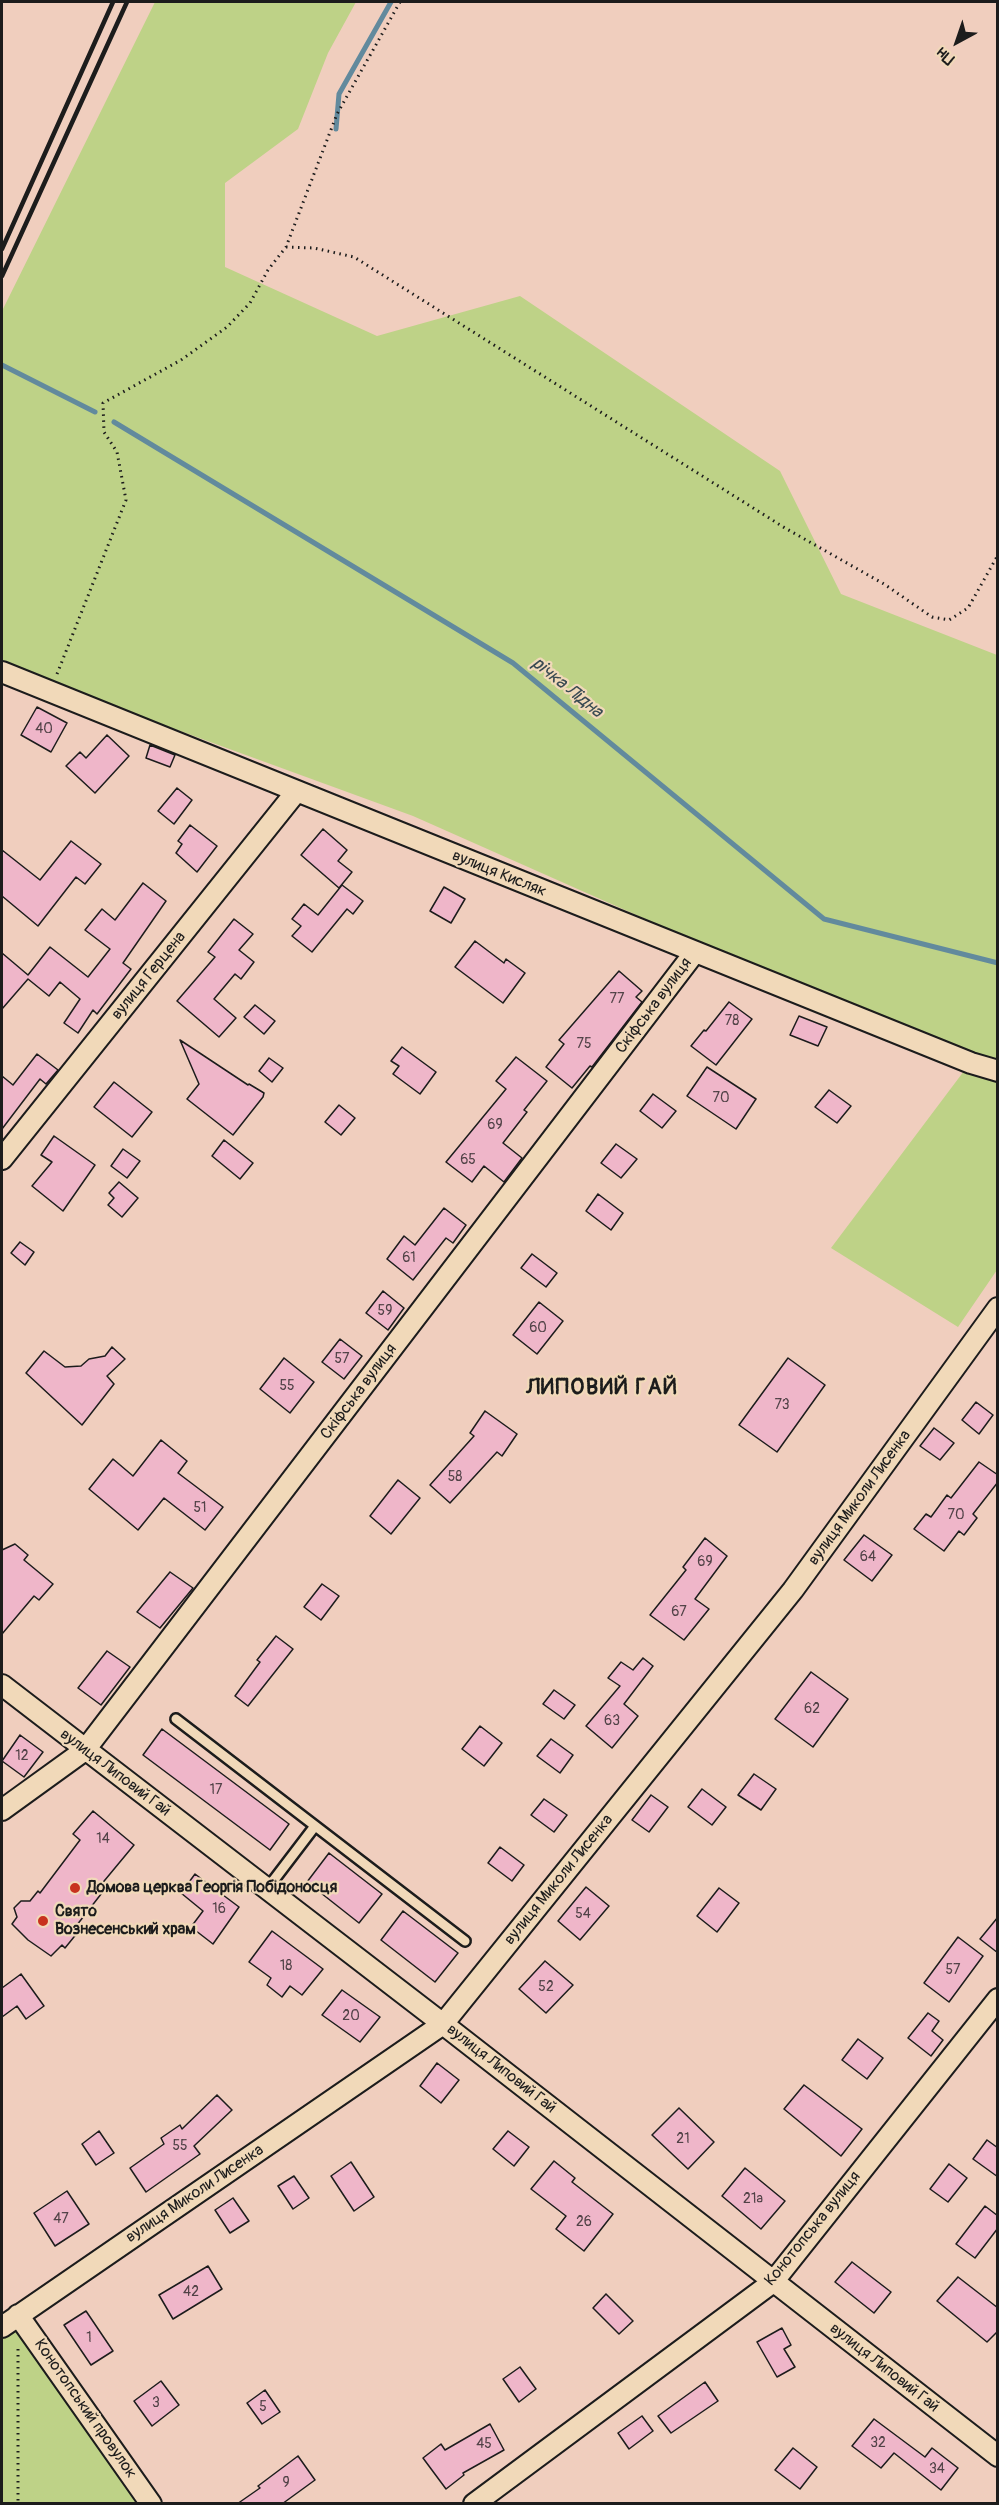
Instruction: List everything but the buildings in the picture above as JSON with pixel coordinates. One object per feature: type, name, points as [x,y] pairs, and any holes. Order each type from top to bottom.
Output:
[{"type":"street","name":"вулиця Кисляк","points":[[2,672],[971,1063],[998,1071]]},
{"type":"street","name":"вулиця Герцена","points":[[2,1159],[296,792]]},
{"type":"street","name":"Скіфська вулиця","points":[[2,1810],[85,1750],[695,952]]},
{"type":"street","name":"вулиця Миколи Лисенка","points":[[2,2327],[443,2024],[793,1590],[998,1308]]},
{"type":"street","name":"вулиця Липовий Гай","points":[[2,1685],[443,2024],[998,2456]]},
{"type":"street","name":"Конотопська вулиця","points":[[474,2504],[773,2282],[998,1999]]},
{"type":"street","name":"Конотопський провулок","points":[[18,2315],[151,2504]]},
{"type":"lane","points":[[176,1719],[465,1941]]},
{"type":"lane","points":[[267,1889],[315,1826]]},
{"type":"path","points":[[50,690],[126,500],[117,452],[104,432],[103,403],[181,360],[227,327],[250,303],[268,270],[286,247],[337,114],[400,2]]},
{"type":"path","points":[[286,247],[314,248],[354,257],[785,528],[884,585],[932,617],[949,620],[968,608],[998,555]]},
{"type":"path","points":[[18,2315],[18,2504]]},
{"type":"green space","points":[[155,2],[356,2],[328,53],[298,129],[225,183],[225,267],[377,336],[520,296],[780,471],[841,594],[997,655],[997,1270],[958,1327],[831,1248],[970,1063],[413,816],[2,666],[2,311]]},
{"type":"green space","points":[[18,2315],[151,2503],[2,2503],[2,2327]]},
{"type":"waterway","points":[[336,129],[339,94],[391,2]]},
{"type":"waterway","name":"річка Лідна","points":[[2,365],[95,412]]},
{"type":"waterway","name":"річка Лідна","points":[[114,422],[513,663],[824,919],[998,963]]},
{"type":"railway","points":[[2,249],[113,2]]},
{"type":"railway","points":[[2,276],[127,2]]},
{"type":"place","name":"Домова церква Георгія Побідоносця","points":[[75,1888]]},
{"type":"place","name":"Свято Вознесенський храм","points":[[43,1921]]},
{"type":"district","name":"ЛИПОВИЙ ГАЙ","points":[[602,1388]]}]
